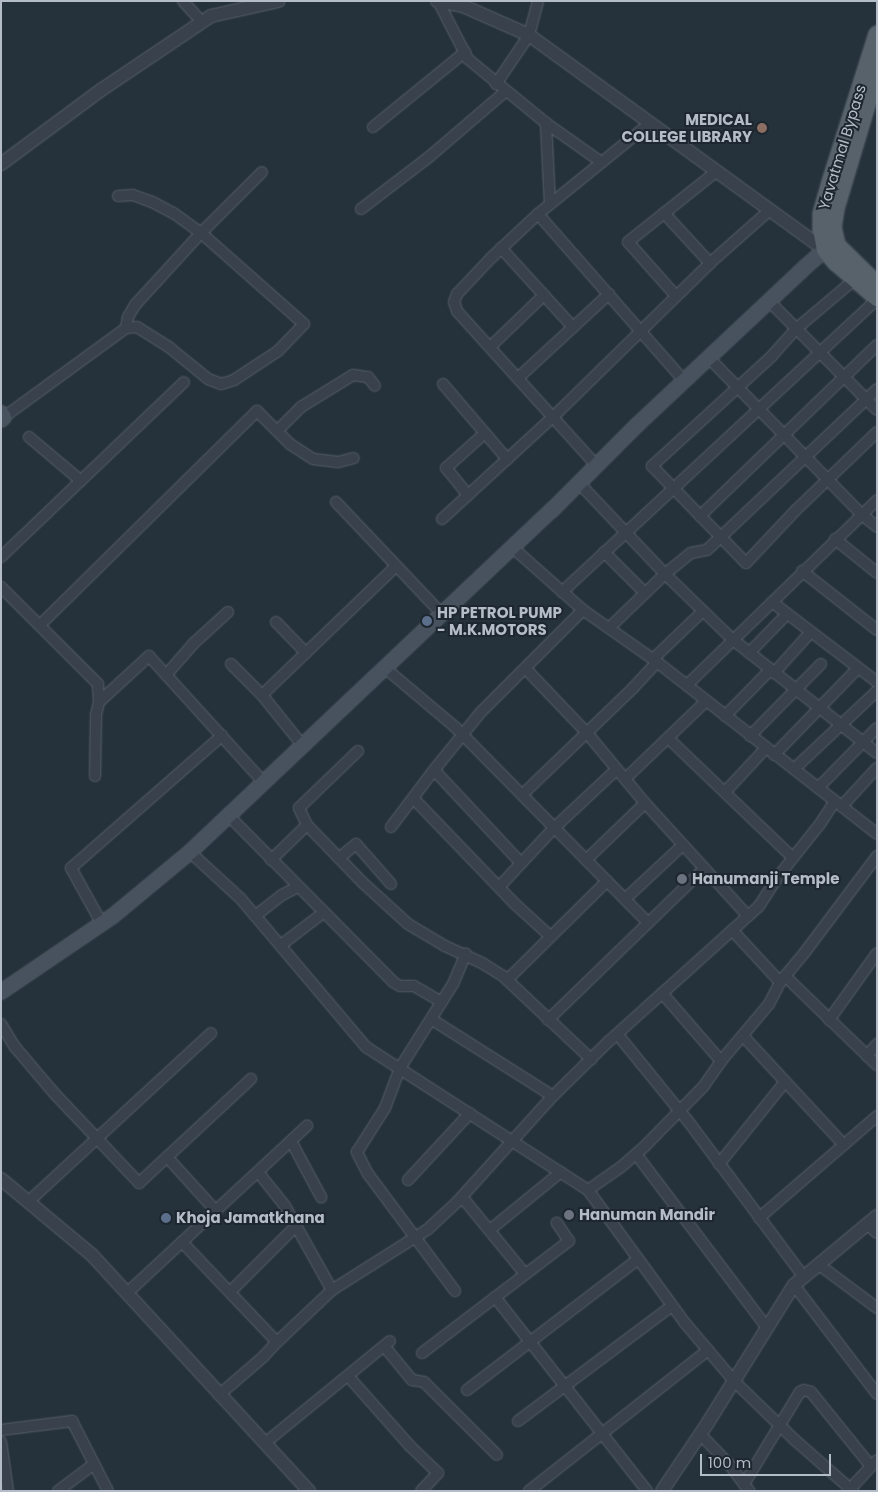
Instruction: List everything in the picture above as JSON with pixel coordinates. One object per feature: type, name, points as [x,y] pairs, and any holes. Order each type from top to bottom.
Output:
[{"type":"main road","name":"Yavatmal Bypass","points":[[831,248],[821,229],[821,215],[877,34]]},
{"type":"main road","name":"Yavatmal Bypass","points":[[831,248],[836,209],[877,72]]},
{"type":"main road","points":[[831,248],[854,280],[877,298]]},
{"type":"main road","points":[[831,248],[877,284]]},
{"type":"main road","points":[[1,992],[102,924],[190,852],[442,614],[684,381],[769,302],[831,248]]},
{"type":"street","points":[[183,1],[202,22]]},
{"type":"street","points":[[1,164],[101,90],[211,16],[278,1]]},
{"type":"street","points":[[438,1],[463,6],[529,35],[770,210],[831,248]]},
{"type":"street","points":[[438,1],[468,59],[496,84],[546,123],[601,162]]},
{"type":"street","points":[[496,84],[529,35],[538,1]]},
{"type":"street","points":[[373,127],[465,52]]},
{"type":"street","points":[[361,210],[429,157],[506,92]]},
{"type":"street","points":[[546,123],[550,204]]},
{"type":"street","points":[[596,465],[457,311],[454,302],[457,294],[501,248],[538,214],[650,123]]},
{"type":"street","points":[[676,296],[628,242],[717,171]]},
{"type":"street","points":[[126,328],[128,317],[135,305],[201,233],[262,172]]},
{"type":"street","points":[[2,417],[126,328],[137,327],[170,348],[208,379],[221,384],[234,380],[278,352],[304,324],[201,233],[152,202],[133,195],[118,196]]},
{"type":"street","points":[[442,519],[553,417],[710,263],[770,210]]},
{"type":"street","points":[[664,213],[710,263]]},
{"type":"street","points":[[538,214],[684,381]]},
{"type":"street","points":[[501,248],[573,328]]},
{"type":"street","points":[[854,280],[796,329],[738,387],[652,466],[719,538],[743,562],[747,563],[877,432]]},
{"type":"street","points":[[518,378],[609,294]]},
{"type":"street","points":[[490,347],[544,295]]},
{"type":"street","points":[[562,592],[625,531],[760,410],[877,298]]},
{"type":"street","points":[[769,302],[877,410]]},
{"type":"street","points":[[700,516],[783,433],[877,344]]},
{"type":"street","points":[[709,358],[861,514],[877,527]]},
{"type":"street","points":[[277,432],[301,407],[353,375],[368,377],[375,386]]},
{"type":"street","points":[[1,557],[184,382]]},
{"type":"street","points":[[443,384],[507,458]]},
{"type":"street","points":[[609,628],[665,574],[691,553],[706,550],[877,389]]},
{"type":"street","points":[[40,625],[256,411],[290,444],[313,459],[338,462],[354,458]]},
{"type":"street","points":[[468,495],[446,468],[485,433]]},
{"type":"street","points":[[29,437],[81,481]]},
{"type":"street","points":[[579,482],[665,574],[732,639],[877,753]]},
{"type":"street","points":[[687,685],[732,639],[877,500]]},
{"type":"street","points":[[336,502],[442,614]]},
{"type":"street","points":[[835,539],[877,573]]},
{"type":"street","points":[[512,547],[583,610],[655,660],[769,752],[877,834]]},
{"type":"street","points":[[604,552],[645,593]]},
{"type":"street","points":[[262,695],[396,566]]},
{"type":"street","points":[[802,571],[877,630]]},
{"type":"street","points":[[1,587],[98,684],[99,702],[96,714],[95,776]]},
{"type":"street","points":[[772,602],[810,633],[877,682]]},
{"type":"street","points":[[391,827],[463,734],[583,610]]},
{"type":"street","points":[[523,794],[587,733],[703,611]]},
{"type":"street","points":[[166,675],[194,643],[228,612]]},
{"type":"street","points":[[749,653],[787,614]]},
{"type":"street","points":[[276,622],[306,652]]},
{"type":"street","points":[[725,716],[810,633]]},
{"type":"street","points":[[99,702],[149,656],[264,783]]},
{"type":"street","points":[[231,664],[262,695],[303,746]]},
{"type":"street","points":[[750,736],[821,664]]},
{"type":"street","points":[[385,668],[463,734],[648,923]]},
{"type":"street","points":[[525,668],[587,733],[645,803],[748,916]]},
{"type":"street","points":[[725,792],[819,708],[858,668]]},
{"type":"street","points":[[794,770],[877,691]]},
{"type":"street","points":[[625,780],[706,701]]},
{"type":"street","points":[[818,788],[877,728]]},
{"type":"street","points":[[102,924],[71,868],[222,736]]},
{"type":"street","points":[[668,738],[793,858]]},
{"type":"street","points":[[358,751],[299,808],[307,825],[408,924],[445,946],[466,954],[507,980],[591,1059]]},
{"type":"street","points":[[219,1395],[263,1357],[332,1290],[416,1238],[462,1197],[553,1096],[662,993],[759,906],[820,824],[838,803],[877,768]]},
{"type":"street","points":[[499,887],[554,828],[617,769]]},
{"type":"street","points":[[434,770],[521,863]]},
{"type":"street","points":[[413,798],[499,887],[550,936]]},
{"type":"street","points":[[586,860],[645,803]]},
{"type":"street","points":[[229,816],[393,982],[400,986],[414,986],[442,1002]]},
{"type":"street","points":[[271,860],[307,825]]},
{"type":"street","points":[[339,858],[356,844],[391,884]]},
{"type":"street","points":[[625,899],[683,845]]},
{"type":"street","points":[[190,852],[241,899],[366,1047],[588,1190],[672,1306],[734,1381],[781,1426],[852,1490],[874,1462],[807,1390],[800,1392],[781,1426],[747,1487],[700,1434]]},
{"type":"street","points":[[588,1190],[602,1182],[636,1154],[703,1087],[721,1061],[744,1037],[769,1004],[782,979],[805,952],[877,856]]},
{"type":"street","points":[[868,868],[877,875]]},
{"type":"street","points":[[548,1020],[704,869]]},
{"type":"street","points":[[507,980],[607,881]]},
{"type":"street","points":[[255,916],[282,895],[298,887]]},
{"type":"street","points":[[281,945],[323,913]]},
{"type":"street","points":[[732,930],[782,979],[877,1065]]},
{"type":"street","points":[[455,1291],[368,1174],[357,1152],[385,1108],[400,1068],[442,1002],[466,954]]},
{"type":"street","points":[[829,1020],[877,954]]},
{"type":"street","points":[[662,993],[721,1061]]},
{"type":"street","points":[[432,1019],[553,1096]]},
{"type":"street","points":[[1,1024],[15,1047],[139,1183],[251,1079]]},
{"type":"street","points":[[28,1202],[212,1033]]},
{"type":"street","points":[[618,1035],[680,1112],[759,1218],[876,1392]]},
{"type":"street","points":[[744,1037],[844,1145]]},
{"type":"street","points":[[867,1056],[877,1044]]},
{"type":"street","points":[[719,1164],[785,1082]]},
{"type":"street","points":[[408,1180],[470,1113]]},
{"type":"street","points":[[759,1218],[877,1116]]},
{"type":"street","points":[[126,1293],[307,1126]]},
{"type":"street","points":[[292,1140],[321,1197]]},
{"type":"street","points":[[636,1154],[767,1328]]},
{"type":"street","points":[[167,1157],[215,1210]]},
{"type":"street","points":[[258,1172],[285,1206],[332,1290]]},
{"type":"street","points":[[491,1229],[561,1172]]},
{"type":"street","points":[[1,1179],[92,1255],[309,1491]]},
{"type":"street","points":[[462,1197],[491,1229],[525,1274]]},
{"type":"street","points":[[422,1353],[570,1241],[556,1223]]},
{"type":"street","points":[[662,1491],[799,1280],[874,1224]]},
{"type":"street","points":[[230,1292],[296,1226]]},
{"type":"street","points":[[182,1242],[277,1342]]},
{"type":"street","points":[[467,1390],[638,1260]]},
{"type":"street","points":[[818,1264],[877,1308]]},
{"type":"street","points":[[495,1297],[647,1491]]},
{"type":"street","points":[[518,1421],[672,1306]]},
{"type":"street","points":[[265,1444],[387,1343],[412,1380],[424,1382],[497,1455]]},
{"type":"street","points":[[528,1491],[708,1350]]},
{"type":"street","points":[[348,1376],[410,1446],[438,1473],[421,1491]]},
{"type":"street","points":[[1,1430],[72,1421],[108,1491]]},
{"type":"street","points":[[1,1442],[8,1491]]},
{"type":"street","points":[[58,1491],[94,1464]]},
{"type":"place","name":"MEDICAL COLLEGE LIBRARY","points":[[762,128]]},
{"type":"place","name":"HP PETROL PUMP - M.K.MOTORS","points":[[427,621]]},
{"type":"place","name":"Hanumanji Temple","points":[[682,879]]},
{"type":"place","name":"Hanuman Mandir","points":[[569,1215]]},
{"type":"place","name":"Khoja Jamatkhana","points":[[166,1218]]}]
